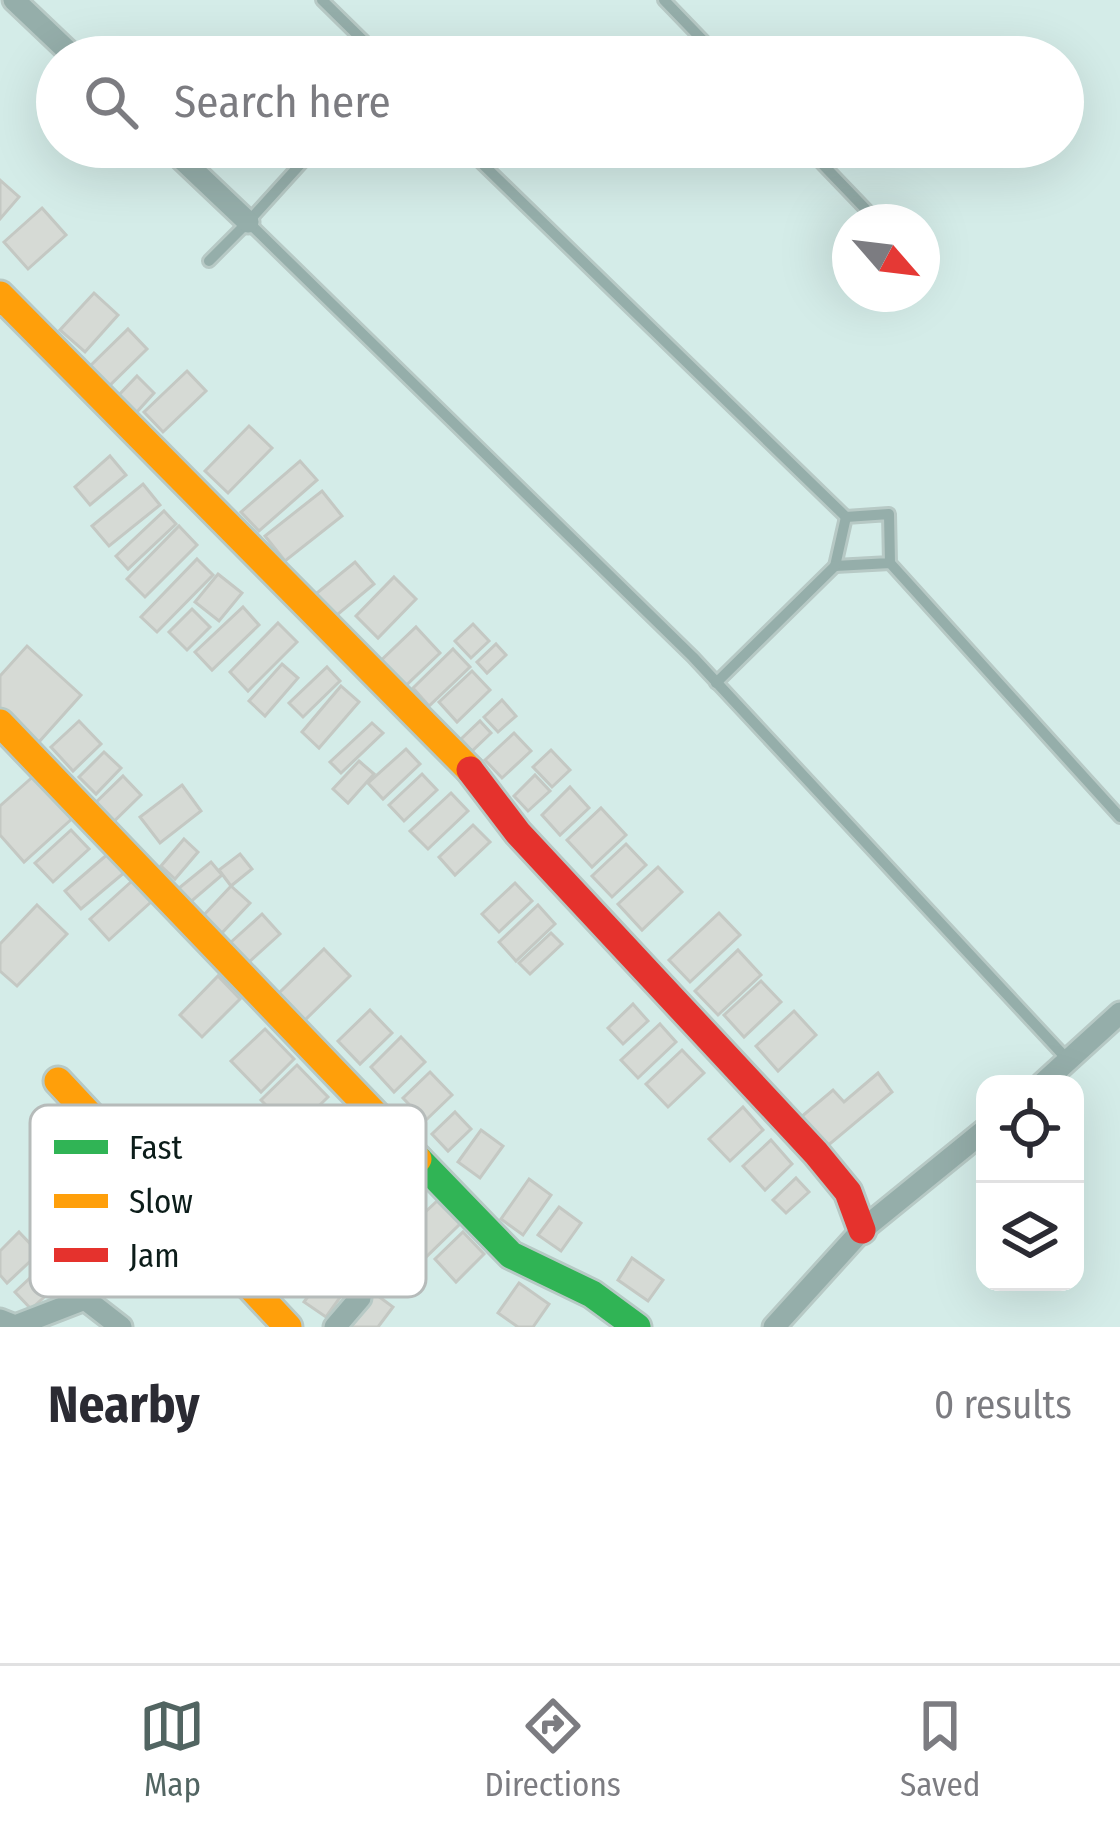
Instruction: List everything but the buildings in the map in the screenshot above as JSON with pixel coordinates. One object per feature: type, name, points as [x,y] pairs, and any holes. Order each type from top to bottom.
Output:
[{"type":"street","points":[[14,0],[52,36]]},
{"type":"street","points":[[191,168],[248,222]]},
{"type":"street","points":[[0,295],[356,659],[454,750],[518,833],[816,1153],[848,1192],[862,1230]]},
{"type":"street","points":[[0,723],[367,1105]]},
{"type":"street","points":[[1053,1075],[1120,1013]]},
{"type":"street","points":[[58,1081],[80,1105]]},
{"type":"street","points":[[774,1327],[862,1230],[976,1137]]},
{"type":"street","points":[[426,1167],[511,1255],[592,1294],[637,1327]]},
{"type":"street","points":[[260,1297],[288,1327]]},
{"type":"street","points":[[335,1327],[360,1298]]},
{"type":"street","points":[[0,1319],[15,1326],[85,1299],[121,1327]]},
{"type":"lane","points":[[322,0],[359,36]]},
{"type":"lane","points":[[664,0],[699,36]]},
{"type":"lane","points":[[209,260],[297,168]]},
{"type":"lane","points":[[487,168],[846,517],[889,514],[890,563],[1120,817]]},
{"type":"lane","points":[[826,168],[861,204]]},
{"type":"lane","points":[[248,222],[402,367],[716,682],[1070,1061]]},
{"type":"lane","points":[[716,682],[835,566],[846,517]]},
{"type":"lane","points":[[835,566],[890,563]]},
{"type":"traffic: fast","points":[[426,1167],[511,1255],[592,1294],[637,1327]]},
{"type":"traffic: slow","points":[[0,295],[470,770]]},
{"type":"traffic: slow","points":[[0,723],[366,1105]]},
{"type":"traffic: slow","points":[[58,1081],[80,1105]]},
{"type":"traffic: slow","points":[[260,1297],[288,1327]]},
{"type":"traffic: jam","points":[[470,770],[518,833],[816,1153],[848,1192],[862,1230]]}]
